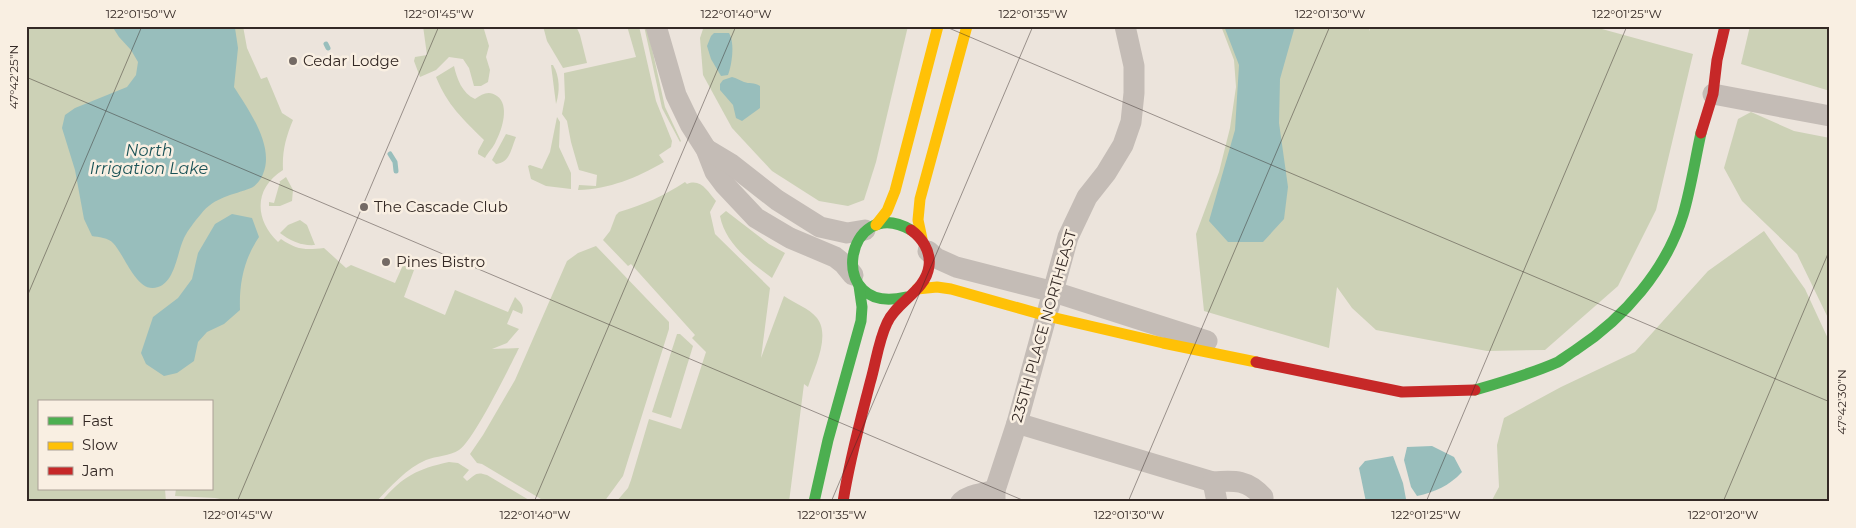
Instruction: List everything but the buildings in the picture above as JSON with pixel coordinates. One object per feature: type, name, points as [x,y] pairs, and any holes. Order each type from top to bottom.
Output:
[{"type":"street","points":[[656,26],[676,94],[690,124],[706,149],[715,172],[756,218],[790,238],[835,257],[844,264],[868,294],[880,299],[893,300],[906,297]]},
{"type":"street","points":[[814,502],[828,440],[861,320],[862,307],[850,263],[852,251],[857,240],[887,211],[895,191],[938,26]]},
{"type":"street","points":[[843,502],[863,408],[885,328],[891,315],[906,297],[917,289],[925,278],[929,265],[918,220],[920,199],[967,26]]},
{"type":"street","name":"235TH PLACE NORTHEAST","points":[[960,502],[967,496],[995,496],[1068,237],[1087,197],[1106,173],[1123,145],[1131,122],[1134,66],[1125,26]]},
{"type":"street","points":[[917,289],[937,287],[951,289],[1047,316],[1163,343],[1402,392],[1472,391],[1515,379],[1559,361],[1592,339],[1625,311],[1649,281],[1670,245],[1683,214],[1702,133],[1714,94],[1718,60],[1726,26]]},
{"type":"street","points":[[1714,94],[1830,116]]},
{"type":"street","points":[[706,149],[731,164],[777,200],[820,227],[847,233],[888,222],[900,224],[912,230],[936,258],[956,267],[1054,292],[1298,370]]},
{"type":"street","points":[[1017,423],[1215,492],[1235,482],[1254,487],[1263,497],[1263,502]]},
{"type":"green space","points":[[26,26],[243,26],[247,48],[261,79],[267,77],[282,113],[293,120],[285,144],[283,170],[273,177],[262,195],[261,214],[270,233],[278,242],[281,239],[301,248],[324,248],[346,268],[351,265],[395,283],[403,265],[414,270],[404,297],[445,315],[455,290],[508,312],[515,297],[522,304],[522,314],[513,310],[507,324],[519,329],[507,343],[492,349],[519,348],[491,403],[465,444],[455,452],[419,463],[399,478],[376,502],[236,502],[215,498],[175,496],[176,490],[212,490],[212,400],[38,400],[38,490],[165,490],[166,502],[26,502]]},
{"type":"green space","points":[[423,26],[483,26],[489,46],[486,57],[490,70],[488,82],[481,86],[474,86],[469,68],[463,59],[449,57],[436,70],[420,77],[414,61],[415,57],[427,55]]},
{"type":"green space","points":[[543,26],[576,26],[587,63],[563,68],[547,41]]},
{"type":"green space","points":[[627,26],[639,26],[656,101],[672,141],[671,147],[659,155],[664,162],[643,173],[612,185],[578,190],[579,185],[596,186],[597,175],[579,170],[567,121],[562,114],[565,98],[564,73],[636,57]]},
{"type":"green space","points":[[644,26],[647,26],[665,107],[680,142],[662,108]]},
{"type":"green space","points":[[704,26],[908,26],[876,162],[864,200],[848,206],[819,201],[772,171],[732,128],[703,75],[700,38]]},
{"type":"green space","points":[[1221,26],[1370,26],[1369,31],[1372,26],[1591,26],[1693,54],[1656,210],[1618,286],[1545,350],[1487,351],[1376,330],[1352,308],[1337,287],[1329,348],[1204,311],[1196,234],[1219,172],[1230,128],[1236,87],[1234,60]]},
{"type":"green space","points":[[1750,26],[1830,26],[1830,91],[1741,64]]},
{"type":"green space","points":[[551,65],[553,65],[558,79],[559,89],[556,104]]},
{"type":"green space","points":[[454,66],[461,85],[470,96],[475,99],[483,94],[491,93],[501,100],[503,105],[504,118],[501,131],[485,158],[478,154],[484,140],[451,104],[436,77]]},
{"type":"green space","points":[[1751,112],[1794,131],[1830,138],[1830,322],[1797,254],[1742,201],[1724,168],[1738,119]]},
{"type":"green space","points":[[557,117],[560,122],[559,147],[571,173],[571,189],[546,186],[531,179],[528,166],[542,169],[550,152]]},
{"type":"green space","points":[[506,134],[516,137],[507,158],[501,163],[496,164],[492,160]]},
{"type":"green space","points":[[286,177],[293,190],[292,201],[280,206],[269,206],[269,202],[274,203],[279,182]]},
{"type":"green space","points":[[685,182],[687,184],[700,184],[716,201],[710,212],[715,234],[770,288],[761,358],[784,296],[810,311],[821,325],[822,343],[820,352],[808,387],[804,384],[789,502],[616,502],[628,488],[649,419],[681,429],[706,352],[692,338],[695,335],[631,264],[628,266],[603,240],[610,231],[619,212],[653,200]]},
{"type":"green space","points":[[726,211],[769,244],[785,253],[772,278],[747,258],[727,235],[720,216]]},
{"type":"green space","points":[[300,220],[307,225],[315,245],[305,245],[296,242],[280,233],[288,225]]},
{"type":"green space","points":[[1764,231],[1805,289],[1830,343],[1830,502],[1491,502],[1499,487],[1497,445],[1504,418],[1561,387],[1635,352],[1708,271]]},
{"type":"green space","points":[[596,246],[669,322],[669,329],[623,476],[604,502],[546,502],[482,464],[477,463],[470,454],[515,380],[567,261],[578,253]]},
{"type":"green space","points":[[677,334],[680,334],[693,346],[671,418],[652,412]]},
{"type":"green space","points":[[449,462],[458,463],[469,470],[463,477],[467,481],[476,474],[487,475],[529,500],[528,502],[381,502],[396,486],[411,475]]},
{"type":"water","name":"North Irrigation Lake","points":[[112,26],[233,26],[235,28],[238,48],[234,87],[258,128],[266,152],[266,163],[258,182],[253,187],[224,197],[206,208],[184,238],[172,273],[164,284],[158,287],[151,288],[138,280],[111,241],[92,236],[84,219],[75,170],[62,128],[65,115],[75,108],[127,87],[136,75],[138,62]]},
{"type":"water","points":[[1224,26],[1295,26],[1280,79],[1279,123],[1288,187],[1284,219],[1263,242],[1228,242],[1209,221],[1235,130],[1239,65]]},
{"type":"water","points":[[714,33],[729,33],[731,37],[732,54],[728,75],[721,76],[711,59],[707,46]]},
{"type":"water","points":[[732,77],[760,86],[760,108],[742,121],[736,118],[733,105],[720,90],[720,84],[723,80]]},
{"type":"water","points":[[232,214],[252,218],[259,237],[243,272],[240,290],[240,310],[224,324],[207,332],[198,342],[194,361],[177,373],[164,376],[146,364],[141,353],[153,317],[178,298],[192,279],[198,253],[215,224]]},
{"type":"water","points":[[1432,446],[1454,457],[1462,472],[1441,488],[1417,496],[1411,487],[1404,460],[1407,447]]},
{"type":"water","points":[[1393,456],[1403,483],[1406,499],[1401,502],[1366,502],[1359,468],[1365,461]]},
{"type":"waterway","points":[[326,44],[328,48]]},
{"type":"waterway","points":[[390,154],[395,162],[396,171]]},
{"type":"traffic: fast","points":[[1475,390],[1558,362],[1594,337],[1627,307],[1654,273],[1666,255],[1675,235],[1686,205],[1701,133]]},
{"type":"traffic: fast","points":[[906,297],[880,298],[863,290],[854,275],[853,257],[859,240],[871,227],[888,223],[911,230]]},
{"type":"traffic: fast","points":[[814,502],[828,440],[861,321],[862,307],[859,286]]},
{"type":"traffic: slow","points":[[876,225],[887,211],[895,191],[938,26]]},
{"type":"traffic: slow","points":[[922,239],[918,220],[920,199],[967,26]]},
{"type":"traffic: slow","points":[[917,289],[937,287],[951,289],[1047,316],[1256,362]]},
{"type":"traffic: jam","points":[[1701,133],[1713,94],[1717,60],[1725,26]]},
{"type":"traffic: jam","points":[[843,502],[855,442],[884,330],[891,316],[917,289],[927,275],[929,255],[925,245],[911,230]]},
{"type":"traffic: jam","points":[[1256,362],[1402,392],[1475,390]]},
{"type":"place","name":"Cedar Lodge","points":[[293,61]]},
{"type":"place","name":"The Cascade Club","points":[[364,207]]},
{"type":"place","name":"Pines Bistro","points":[[386,262]]}]
